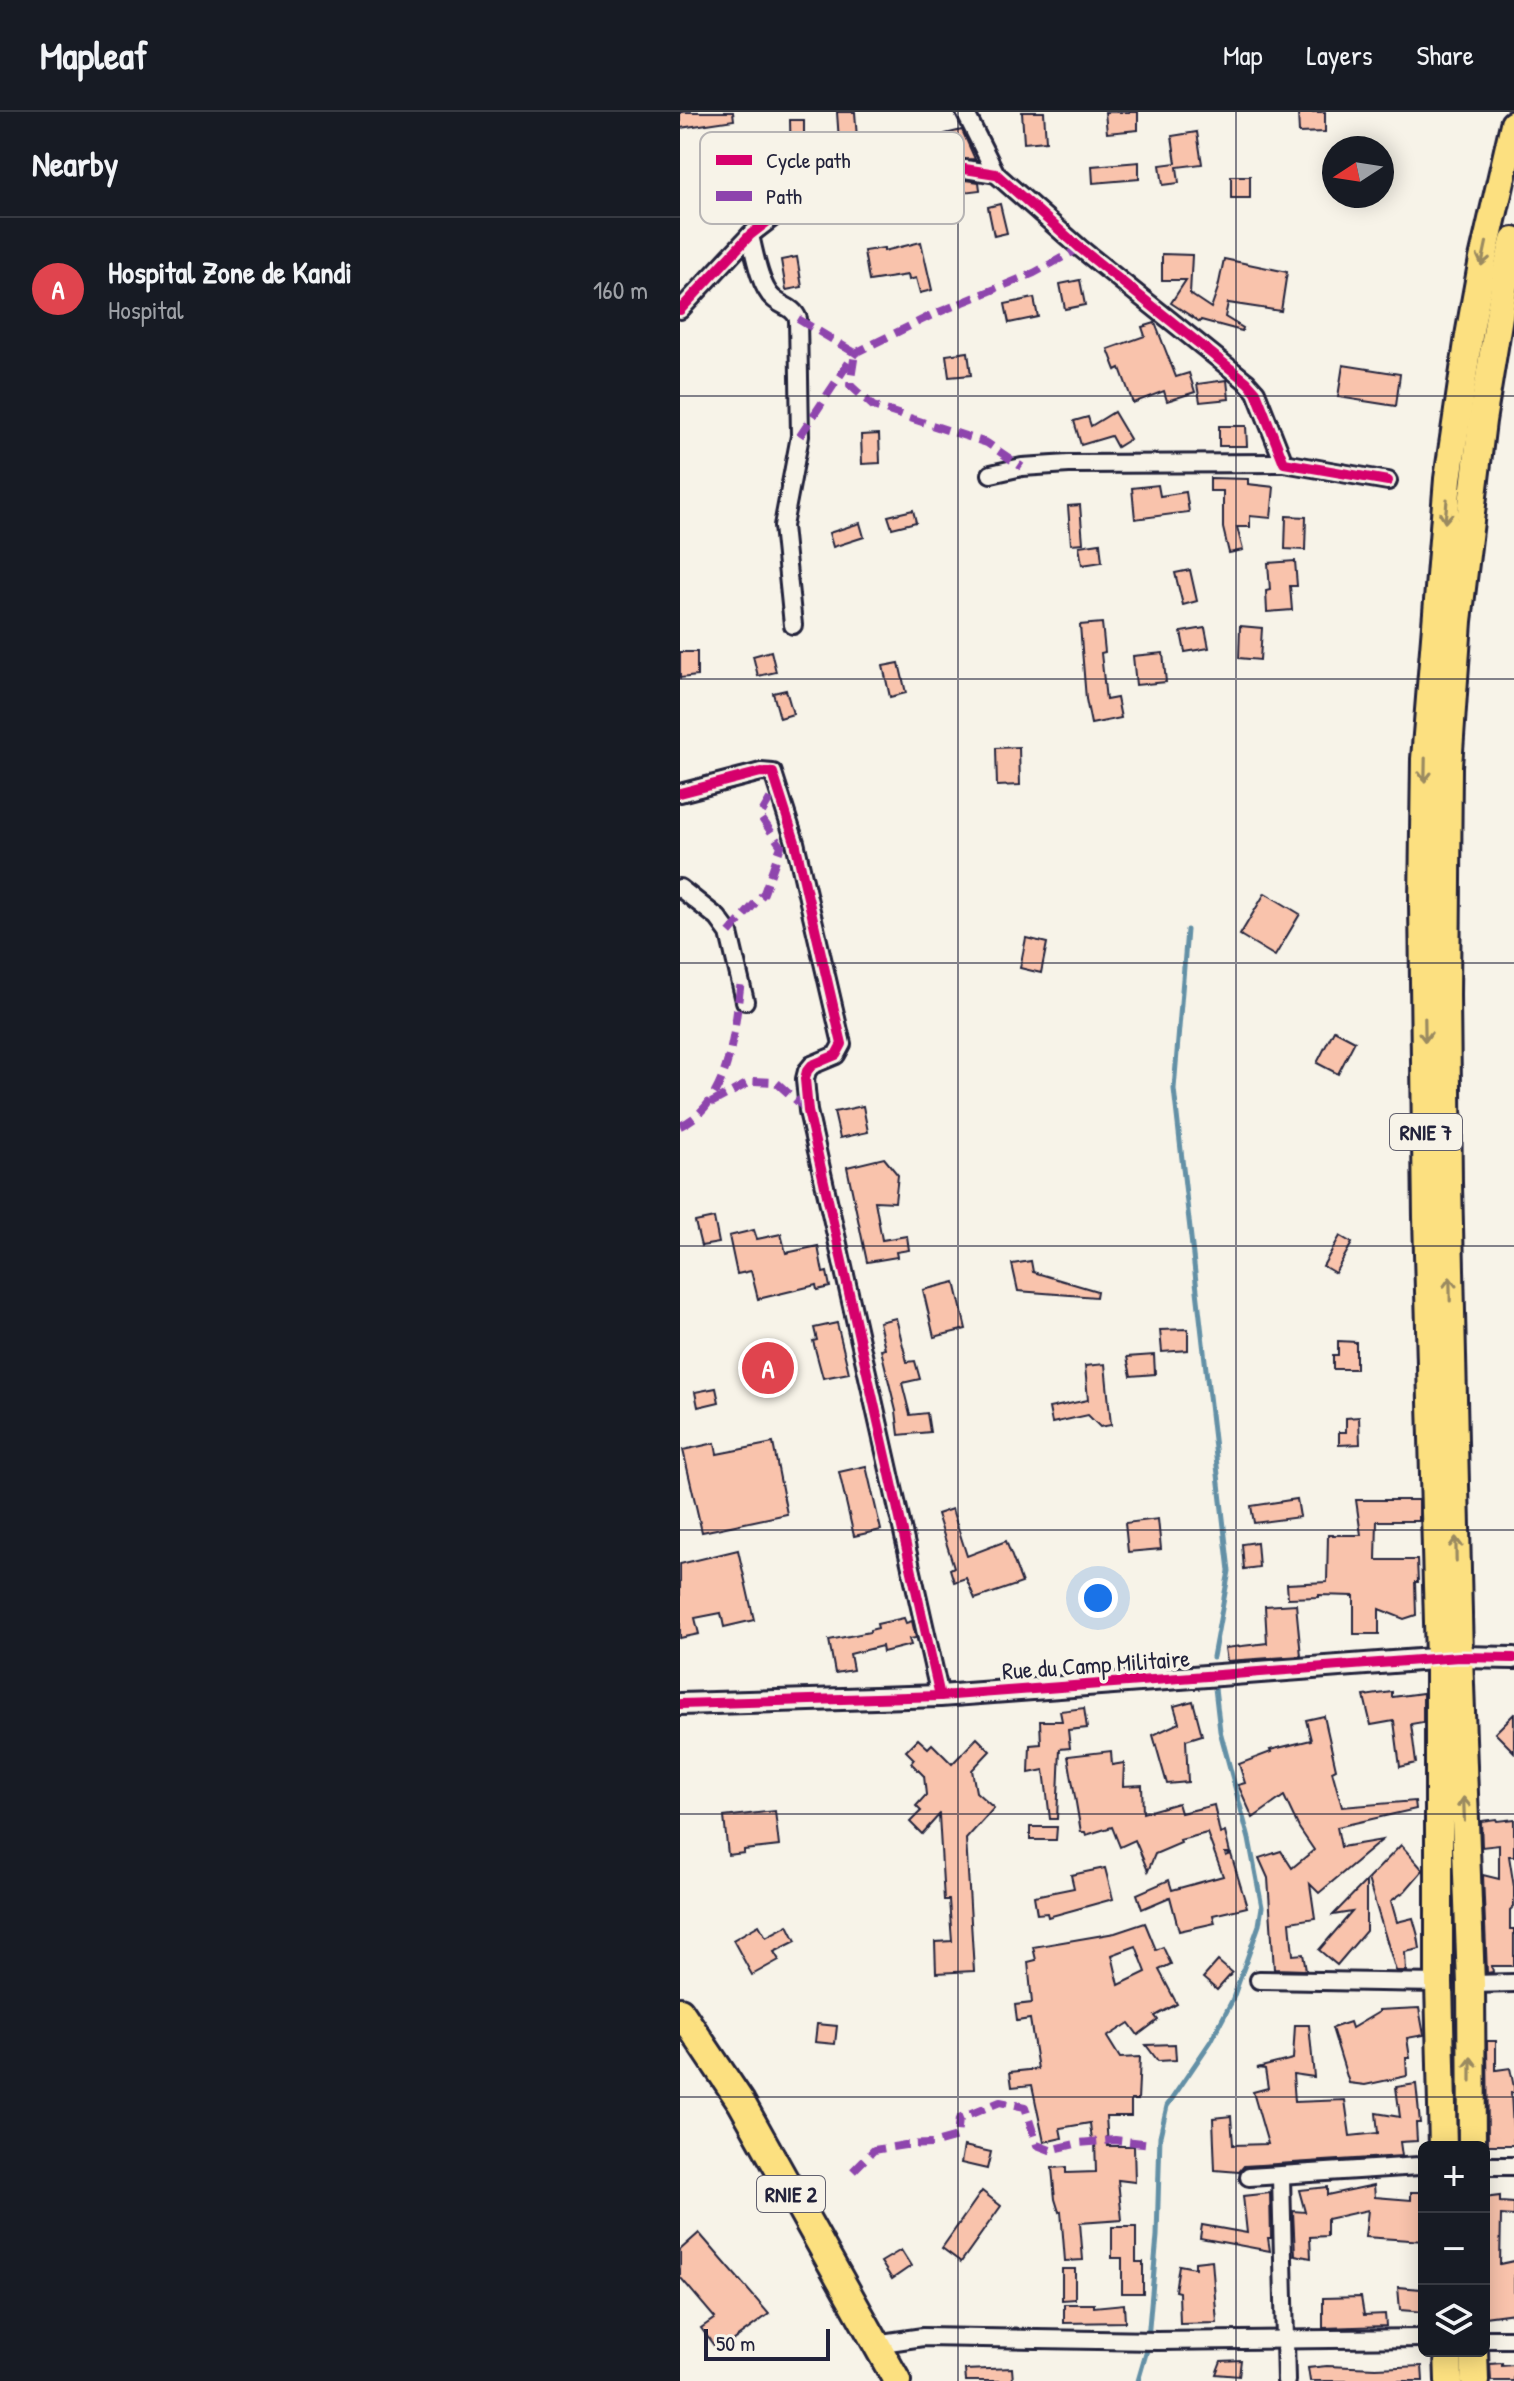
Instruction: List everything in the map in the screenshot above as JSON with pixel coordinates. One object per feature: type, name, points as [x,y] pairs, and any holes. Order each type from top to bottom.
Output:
[{"type":"main road","name":"RNIE 7","points":[[1472,2141],[1471,1984],[1449,1658],[1427,1217],[1423,903],[1425,759],[1450,465],[1483,259],[1514,124]]},
{"type":"main road","name":"RNIE 7","points":[[1443,2141],[1439,1983],[1449,1658],[1448,766],[1458,621],[1482,421],[1514,241]]},
{"type":"main road","name":"RNIE 2","points":[[680,2011],[741,2102],[897,2381]]},
{"type":"main road","points":[[1448,2357],[1449,2381]]},
{"type":"main road","points":[[1474,2357],[1475,2381]]},
{"type":"street","points":[[965,112],[996,174],[1080,248],[1247,382],[1256,392],[1284,463]]},
{"type":"street","points":[[964,169],[996,174]]},
{"type":"street","points":[[680,310],[750,235],[764,224]]},
{"type":"street","points":[[750,235],[770,295],[794,310],[798,319],[800,436],[783,526],[793,625]]},
{"type":"street","points":[[991,474],[1022,467],[1069,464],[1284,463],[1388,481]]},
{"type":"street","points":[[680,793],[761,772],[773,773],[782,799],[842,1044],[836,1055],[812,1065],[807,1071],[808,1111],[940,1696]]},
{"type":"street","points":[[680,888],[718,918],[729,933],[745,1001]]},
{"type":"street","name":"Rue du Camp Militaire","points":[[680,1704],[940,1696],[1449,1658],[1514,1658]]},
{"type":"street","points":[[1259,1980],[1439,1983]]},
{"type":"street","points":[[1471,1984],[1514,1983]]},
{"type":"street","points":[[1249,2177],[1418,2166]]},
{"type":"street","points":[[1490,2166],[1514,2166]]},
{"type":"street","points":[[1281,2177],[1286,2381]]},
{"type":"street","points":[[875,2344],[923,2337],[1157,2341],[1418,2338]]},
{"type":"street","points":[[1490,2339],[1514,2339]]},
{"type":"building","points":[[680,112],[733,112],[734,120],[680,128]]},
{"type":"building","points":[[837,112],[855,112],[857,132],[838,132]]},
{"type":"building","points":[[1022,112],[1044,112],[1046,141],[1024,143]]},
{"type":"building","points":[[1105,112],[1138,112],[1138,130],[1107,133]]},
{"type":"building","points":[[1298,112],[1325,112],[1325,132],[1299,133]]},
{"type":"building","points":[[790,120],[804,120],[804,132],[790,132]]},
{"type":"building","points":[[1197,132],[1202,164],[1177,167],[1179,183],[1163,185],[1160,165],[1176,163],[1172,136]]},
{"type":"building","points":[[964,134],[975,159],[964,160]]},
{"type":"building","points":[[1139,162],[1139,179],[1093,183],[1092,166]]},
{"type":"building","points":[[1231,176],[1250,176],[1250,198],[1231,198]]},
{"type":"building","points":[[964,180],[979,182],[980,190],[964,192]]},
{"type":"building","points":[[1000,204],[1007,233],[994,236],[988,207]]},
{"type":"building","points":[[921,242],[932,290],[920,293],[916,278],[909,280],[908,275],[869,281],[864,251],[884,248],[884,251]]},
{"type":"building","points":[[1162,254],[1192,255],[1190,294],[1211,308],[1224,259],[1287,272],[1281,311],[1228,303],[1225,317],[1243,328],[1242,331],[1200,322],[1171,303],[1186,280],[1162,280]]},
{"type":"building","points":[[797,257],[802,287],[786,290],[781,260]]},
{"type":"building","points":[[1080,280],[1085,305],[1065,309],[1060,284]]},
{"type":"building","points":[[1034,298],[1038,317],[1009,323],[1005,304]]},
{"type":"building","points":[[1155,323],[1176,377],[1189,373],[1195,392],[1167,401],[1164,391],[1133,403],[1120,368],[1116,370],[1108,349],[1145,336],[1142,327]]},
{"type":"building","points":[[968,352],[971,375],[949,377],[946,355]]},
{"type":"building","points":[[1343,365],[1400,374],[1396,406],[1338,397]]},
{"type":"building","points":[[1227,380],[1229,399],[1200,402],[1197,384]]},
{"type":"building","points":[[1114,412],[1130,439],[1117,447],[1111,436],[1081,445],[1074,421],[1088,417],[1091,426]]},
{"type":"building","points":[[1219,426],[1246,426],[1247,446],[1219,446]]},
{"type":"building","points":[[879,434],[880,463],[862,464],[861,435]]},
{"type":"building","points":[[1210,478],[1248,479],[1248,484],[1274,487],[1271,518],[1250,516],[1250,527],[1237,527],[1243,550],[1229,553],[1223,528],[1223,491],[1210,491]]},
{"type":"building","points":[[1158,485],[1160,496],[1186,492],[1189,512],[1135,519],[1132,488]]},
{"type":"building","points":[[1080,505],[1083,543],[1071,544],[1068,506]]},
{"type":"building","points":[[913,510],[916,522],[892,528],[888,516]]},
{"type":"building","points":[[1286,516],[1306,517],[1305,550],[1285,549]]},
{"type":"building","points":[[860,523],[864,537],[833,547],[829,533]]},
{"type":"building","points":[[1100,543],[1102,562],[1082,565],[1079,546]]},
{"type":"building","points":[[1295,561],[1297,586],[1290,586],[1292,610],[1267,612],[1266,591],[1270,590],[1268,563]]},
{"type":"building","points":[[1190,570],[1197,601],[1183,605],[1175,573]]},
{"type":"building","points":[[1102,623],[1105,652],[1101,653],[1106,700],[1117,698],[1121,718],[1091,724],[1080,625]]},
{"type":"building","points":[[1240,626],[1262,628],[1260,660],[1239,658]]},
{"type":"building","points":[[1205,628],[1209,648],[1185,652],[1181,632]]},
{"type":"building","points":[[771,651],[776,672],[758,676],[753,656]]},
{"type":"building","points":[[680,652],[697,652],[697,676],[680,678]]},
{"type":"building","points":[[1163,653],[1166,682],[1136,685],[1133,656]]},
{"type":"building","points":[[899,663],[906,693],[890,697],[883,666]]},
{"type":"building","points":[[786,690],[793,714],[780,718],[773,693]]},
{"type":"building","points":[[1019,747],[1020,785],[997,786],[996,748]]},
{"type":"building","points":[[1265,893],[1300,914],[1275,956],[1240,935]]},
{"type":"building","points":[[1026,938],[1047,943],[1041,973],[1020,968]]},
{"type":"building","points":[[1334,1030],[1355,1041],[1338,1074],[1317,1063]]},
{"type":"building","points":[[863,1106],[868,1132],[840,1138],[834,1112]]},
{"type":"building","points":[[884,1158],[898,1175],[895,1202],[875,1201],[882,1240],[907,1236],[909,1250],[896,1252],[897,1257],[867,1262],[847,1167]]},
{"type":"building","points":[[714,1218],[719,1243],[701,1246],[695,1222]]},
{"type":"building","points":[[754,1230],[757,1239],[781,1234],[786,1253],[818,1246],[823,1273],[827,1272],[830,1287],[817,1290],[816,1285],[758,1299],[751,1271],[737,1274],[729,1236]]},
{"type":"building","points":[[1340,1236],[1352,1243],[1335,1273],[1323,1266]]},
{"type":"building","points":[[1031,1261],[1033,1272],[1097,1291],[1096,1297],[1018,1291],[1012,1264]]},
{"type":"building","points":[[955,1282],[966,1329],[934,1337],[923,1290]]},
{"type":"building","points":[[896,1318],[907,1362],[915,1361],[920,1379],[902,1383],[910,1415],[927,1413],[930,1432],[899,1435],[881,1350],[885,1349],[879,1322]]},
{"type":"building","points":[[837,1323],[849,1373],[823,1378],[813,1341],[817,1340],[814,1328]]},
{"type":"building","points":[[1188,1329],[1188,1350],[1162,1352],[1160,1330]]},
{"type":"building","points":[[1338,1341],[1356,1342],[1356,1369],[1333,1369],[1333,1355],[1338,1355]]},
{"type":"building","points":[[1154,1355],[1155,1374],[1131,1376],[1127,1357]]},
{"type":"building","points":[[1105,1364],[1111,1425],[1100,1427],[1088,1415],[1052,1423],[1049,1408],[1088,1400],[1085,1366]]},
{"type":"building","points":[[716,1388],[719,1402],[698,1407],[695,1392]]},
{"type":"building","points":[[1359,1417],[1360,1444],[1339,1445],[1339,1432],[1346,1432],[1346,1418]]},
{"type":"building","points":[[715,1443],[717,1454],[773,1443],[787,1514],[702,1532],[683,1450]]},
{"type":"building","points":[[866,1466],[881,1530],[854,1536],[839,1472]]},
{"type":"building","points":[[1297,1499],[1300,1517],[1254,1523],[1251,1506]]},
{"type":"building","points":[[1356,1500],[1419,1500],[1419,1521],[1377,1521],[1376,1560],[1417,1560],[1418,1582],[1415,1582],[1416,1615],[1404,1619],[1379,1609],[1379,1634],[1354,1634],[1354,1596],[1288,1598],[1287,1584],[1327,1582],[1328,1535],[1361,1535]]},
{"type":"building","points":[[952,1509],[967,1556],[1006,1541],[1022,1583],[975,1599],[966,1578],[954,1582],[950,1569],[954,1567],[937,1514]]},
{"type":"building","points":[[1158,1519],[1161,1549],[1128,1552],[1125,1523]]},
{"type":"building","points":[[1257,1542],[1259,1567],[1244,1569],[1242,1544]]},
{"type":"building","points":[[738,1550],[754,1620],[724,1627],[721,1613],[695,1618],[699,1634],[680,1638],[680,1564]]},
{"type":"building","points":[[1296,1604],[1301,1656],[1227,1661],[1225,1648],[1267,1643],[1265,1606]]},
{"type":"building","points":[[904,1618],[906,1623],[912,1621],[916,1638],[909,1639],[911,1645],[883,1652],[882,1646],[850,1654],[853,1670],[835,1673],[829,1640],[870,1632],[878,1628],[877,1624]]},
{"type":"building","points":[[1392,1692],[1392,1697],[1423,1693],[1423,1722],[1411,1724],[1416,1763],[1400,1767],[1394,1721],[1371,1725],[1364,1696]]},
{"type":"building","points":[[1193,1701],[1202,1735],[1186,1740],[1188,1782],[1167,1784],[1153,1735],[1179,1723],[1174,1706]]},
{"type":"building","points":[[1084,1708],[1087,1728],[1068,1730],[1070,1748],[1060,1749],[1057,1819],[1050,1819],[1044,1770],[1029,1773],[1030,1745],[1041,1744],[1040,1721],[1062,1721],[1060,1711]]},
{"type":"building","points":[[1514,1714],[1514,1752],[1495,1733]]},
{"type":"building","points":[[1324,1716],[1336,1769],[1332,1771],[1342,1807],[1415,1801],[1416,1809],[1337,1827],[1341,1847],[1382,1840],[1319,1893],[1310,1884],[1315,1918],[1290,1922],[1293,1955],[1303,1954],[1306,1970],[1274,1969],[1268,1878],[1259,1858],[1281,1851],[1292,1868],[1314,1850],[1299,1828],[1284,1796],[1253,1818],[1238,1785],[1245,1783],[1239,1764],[1270,1750],[1311,1740],[1306,1720]]},
{"type":"building","points":[[977,1738],[990,1751],[972,1770],[976,1792],[994,1808],[966,1839],[974,1971],[936,1973],[935,1942],[952,1941],[949,1900],[944,1900],[939,1815],[922,1834],[910,1822],[921,1811],[916,1806],[926,1795],[924,1776],[911,1763],[914,1759],[906,1751],[918,1739],[928,1748],[932,1744],[952,1764]]},
{"type":"building","points":[[1111,1751],[1112,1765],[1124,1763],[1123,1786],[1142,1785],[1143,1813],[1178,1803],[1181,1813],[1214,1805],[1220,1834],[1225,1832],[1230,1853],[1225,1853],[1226,1856],[1231,1854],[1247,1907],[1213,1915],[1215,1923],[1179,1931],[1170,1897],[1142,1909],[1137,1894],[1169,1880],[1172,1890],[1223,1876],[1207,1833],[1180,1840],[1181,1843],[1155,1854],[1148,1871],[1135,1840],[1120,1847],[1112,1827],[1086,1835],[1081,1832],[1068,1756]]},
{"type":"building","points":[[775,1811],[779,1846],[728,1855],[724,1817]]},
{"type":"building","points":[[1514,1819],[1514,1856],[1509,1856],[1514,1887],[1510,1929],[1514,1929],[1514,1966],[1492,1966],[1493,1972],[1487,1973],[1483,1875],[1499,1879],[1499,1845],[1482,1847],[1481,1821]]},
{"type":"building","points":[[1030,1827],[1057,1827],[1056,1840],[1030,1840]]},
{"type":"building","points":[[1401,1845],[1423,1870],[1405,1891],[1391,1901],[1397,1922],[1413,1918],[1420,1949],[1405,1952],[1406,1971],[1396,1971],[1368,1879]]},
{"type":"building","points":[[1105,1868],[1113,1899],[1048,1917],[1047,1913],[1037,1914],[1034,1896],[1074,1888],[1071,1875]]},
{"type":"building","points":[[1366,1881],[1366,1931],[1337,1965],[1319,1950],[1352,1912],[1333,1915]]},
{"type":"building","points":[[1145,1923],[1156,1950],[1163,1947],[1171,1964],[1159,1970],[1177,2004],[1155,2016],[1158,2020],[1138,2035],[1129,2023],[1107,2037],[1120,2058],[1140,2057],[1138,2100],[1131,2100],[1131,2116],[1106,2116],[1108,2146],[1134,2146],[1135,2182],[1118,2180],[1122,2220],[1080,2223],[1083,2260],[1065,2261],[1061,2211],[1055,2199],[1052,2168],[1066,2167],[1066,2173],[1096,2172],[1095,2141],[1092,2141],[1090,2123],[1060,2128],[1062,2138],[1044,2142],[1032,2085],[1012,2087],[1010,2072],[1038,2069],[1030,2019],[1017,2021],[1015,2005],[1032,2003],[1028,1962],[1036,1960],[1033,1947],[1115,1933]],"holes":[[[1136,1946],[1146,1972],[1119,1985],[1112,1955]]]},
{"type":"building","points":[[759,1925],[766,1937],[788,1925],[796,1941],[774,1952],[779,1960],[752,1975],[733,1940]]},
{"type":"building","points":[[1218,1961],[1232,1973],[1217,1990],[1203,1978]]},
{"type":"building","points":[[1419,2008],[1424,2035],[1407,2038],[1410,2058],[1406,2058],[1407,2076],[1365,2085],[1349,2083],[1332,2028],[1350,2022],[1352,2028],[1379,2010]]},
{"type":"building","points":[[817,2024],[837,2026],[835,2044],[815,2042]]},
{"type":"building","points":[[1295,2025],[1309,2025],[1314,2077],[1293,2074],[1295,2102],[1345,2100],[1350,2136],[1378,2133],[1376,2113],[1400,2117],[1396,2087],[1416,2084],[1420,2123],[1416,2123],[1417,2141],[1400,2142],[1402,2156],[1244,2166],[1239,2172],[1215,2170],[1213,2118],[1231,2116],[1233,2145],[1268,2144],[1253,2092],[1268,2088],[1265,2069],[1257,2068],[1293,2059]]},
{"type":"building","points":[[1487,2041],[1496,2041],[1496,2070],[1510,2068],[1514,2087],[1514,2093],[1511,2093],[1514,2145],[1490,2145]]},
{"type":"building","points":[[1175,2044],[1176,2060],[1158,2061],[1146,2045]]},
{"type":"building","points":[[964,2146],[991,2152],[987,2169],[961,2163]]},
{"type":"building","points":[[1374,2185],[1375,2197],[1411,2200],[1411,2192],[1418,2192],[1418,2241],[1365,2237],[1368,2210],[1327,2219],[1327,2236],[1310,2237],[1311,2258],[1295,2255],[1293,2211],[1305,2212],[1299,2190],[1327,2187],[1327,2195]]},
{"type":"building","points":[[982,2191],[1001,2206],[961,2262],[942,2248]]},
{"type":"building","points":[[1270,2193],[1270,2251],[1200,2238],[1202,2225],[1247,2233],[1243,2196]]},
{"type":"building","points":[[1500,2196],[1500,2202],[1514,2203],[1514,2216],[1501,2215],[1500,2264],[1514,2261],[1514,2313],[1490,2316],[1490,2213],[1490,2197]]},
{"type":"building","points":[[1112,2227],[1136,2227],[1136,2262],[1143,2262],[1143,2293],[1122,2293],[1122,2258],[1112,2258]]},
{"type":"building","points":[[699,2233],[769,2314],[718,2351],[701,2328],[715,2318],[680,2277],[680,2250]]},
{"type":"building","points":[[901,2250],[911,2266],[892,2279],[881,2262]]},
{"type":"building","points":[[1212,2260],[1217,2323],[1180,2324],[1179,2292],[1175,2291],[1179,2265],[1195,2268],[1195,2262]]},
{"type":"building","points":[[1062,2269],[1075,2269],[1075,2299],[1062,2300]]},
{"type":"building","points":[[1398,2287],[1418,2289],[1418,2312],[1400,2310]]},
{"type":"building","points":[[1361,2297],[1364,2315],[1385,2314],[1386,2326],[1323,2328],[1323,2298]]},
{"type":"building","points":[[1064,2304],[1094,2304],[1094,2307],[1124,2304],[1125,2322],[1064,2323]]},
{"type":"building","points":[[1241,2360],[1239,2376],[1216,2374],[1221,2361]]},
{"type":"building","points":[[1502,2363],[1502,2366],[1514,2365],[1514,2381],[1491,2381],[1490,2364]]},
{"type":"building","points":[[1422,2366],[1423,2381],[1310,2381],[1308,2368]]},
{"type":"building","points":[[1012,2368],[1013,2381],[966,2381],[965,2370]]},
{"type":"waterway","points":[[1187,930],[1174,1089],[1229,1571],[1213,1657]]},
{"type":"waterway","points":[[1138,2381],[1147,2350],[1157,2236],[1160,2136],[1167,2106],[1211,2041],[1232,2001],[1259,1925],[1262,1907],[1249,1839],[1220,1731],[1215,1688]]},
{"type":"marked path","points":[[800,436],[855,353],[932,315],[1034,273],[1080,248]]},
{"type":"marked path","points":[[798,319],[855,353],[850,385],[873,406],[987,443],[1022,467]]},
{"type":"marked path","points":[[729,933],[764,893],[781,846],[760,816],[778,785]]},
{"type":"marked path","points":[[680,1126],[697,1115],[720,1083],[732,1042],[741,981]]},
{"type":"marked path","points":[[711,1103],[752,1081],[776,1082],[808,1111]]},
{"type":"marked path","points":[[853,2171],[874,2150],[932,2144],[957,2137],[959,2119],[1000,2102],[1025,2107],[1037,2145],[1050,2150],[1079,2143],[1115,2140],[1151,2144]]},
{"type":"cycle path","points":[[964,169],[996,174],[1080,248],[1247,382],[1256,392],[1284,463],[1388,481]]},
{"type":"cycle path","points":[[680,310],[750,235],[764,224]]},
{"type":"cycle path","points":[[680,793],[761,772],[773,773],[795,842],[842,1044],[836,1055],[812,1065],[807,1071],[808,1111],[940,1696]]},
{"type":"cycle path","points":[[680,1704],[940,1696],[1459,1657],[1514,1658]]},
{"type":"place","name":"Hospital Zone de Kandi","points":[[768,1368]]}]
